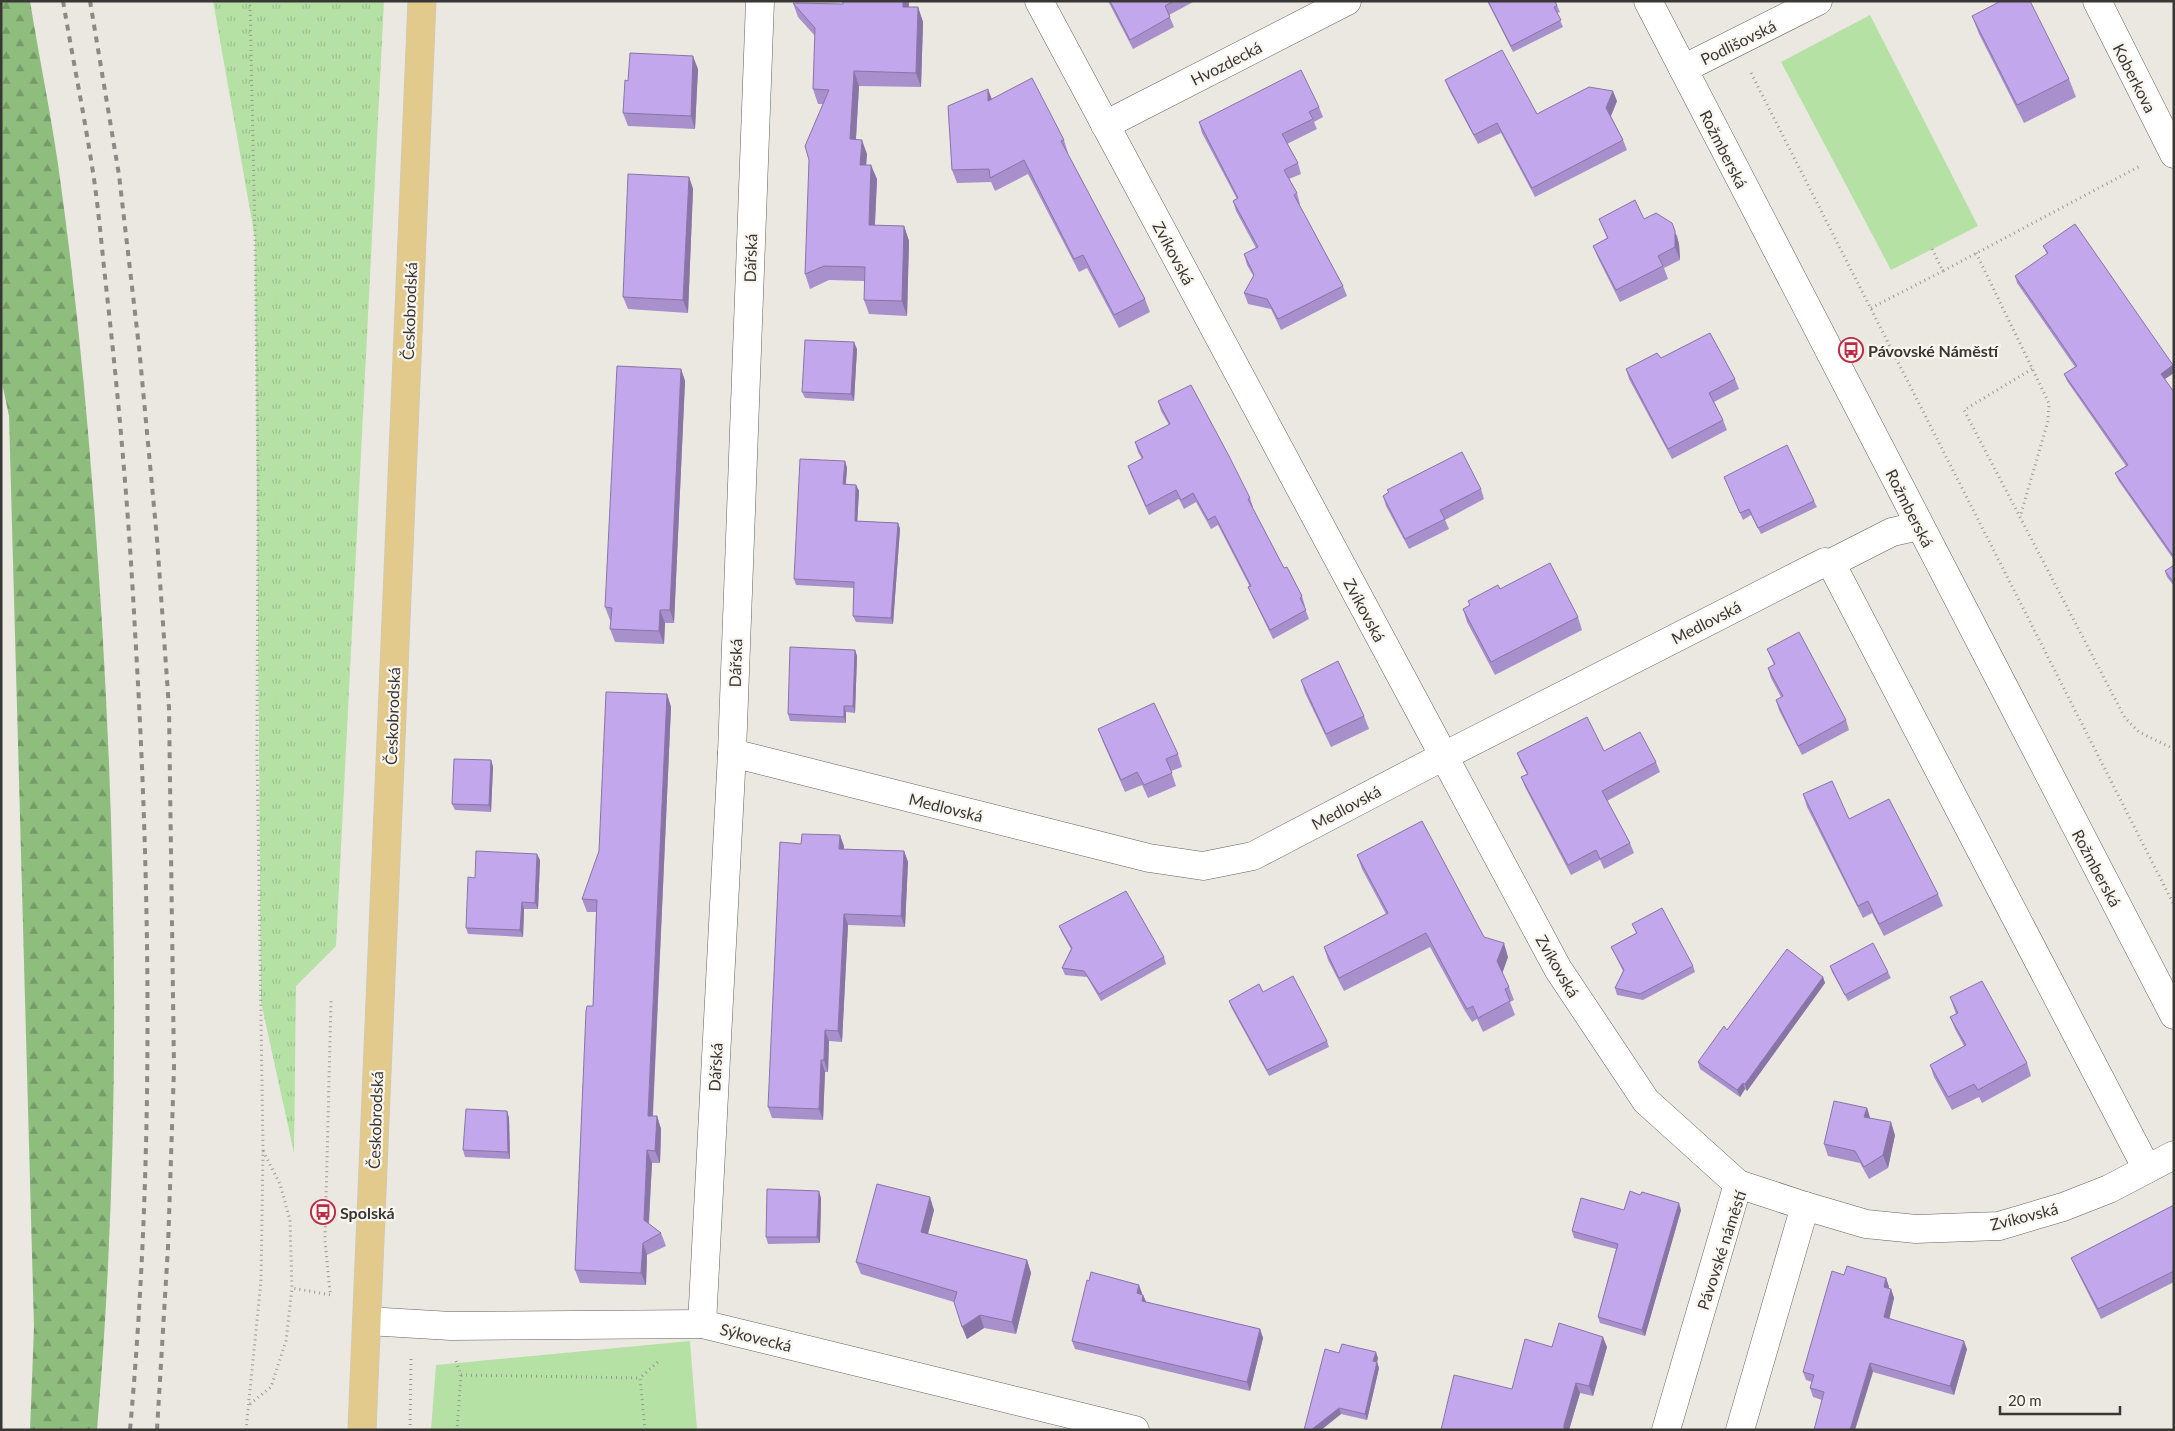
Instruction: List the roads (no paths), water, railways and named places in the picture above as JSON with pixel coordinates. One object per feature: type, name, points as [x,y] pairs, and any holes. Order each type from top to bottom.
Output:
[{"type":"main road","name":"Českobrodská","points":[[362,1430],[422,1]]},
{"type":"street","name":"Dářská","points":[[702,1324],[732,753],[760,1]]},
{"type":"street","name":"Zvíkovská","points":[[1039,1],[1566,983],[1646,1101],[1738,1184]]},
{"type":"street","name":"Hvozdecká","points":[[1105,125],[1347,1]]},
{"type":"street","name":"Rožmberská","points":[[1648,1],[2174,1015]]},
{"type":"street","name":"Podlišovská","points":[[1683,70],[1818,1]]},
{"type":"street","name":"Koberkova","points":[[2097,1],[2173,152]]},
{"type":"street","name":"Medlovská","points":[[732,753],[1148,858],[1203,866],[1253,856],[1444,756],[1825,562],[1831,563],[1892,532],[1919,526]]},
{"type":"street","points":[[1831,563],[2147,1169]]},
{"type":"street","name":"Zvíkovská","points":[[1805,1206],[1866,1224],[1916,1229],[1999,1226],[2063,1207],[2109,1189],[2174,1155]]},
{"type":"street","name":"Pávovské náměstí","points":[[1666,1430],[1738,1184],[1805,1206]]},
{"type":"street","points":[[1740,1430],[1805,1206]]},
{"type":"street","name":"Sýkovecká","points":[[367,1321],[451,1326],[702,1324],[1135,1430]]},
{"type":"railway","points":[[63,1],[94,179],[111,329],[127,502],[140,731],[147,930],[148,1030],[143,1230],[130,1430]]},
{"type":"railway","points":[[90,1],[119,175],[139,347],[157,539],[169,708],[174,1068],[168,1247],[157,1430]]},
{"type":"place","name":"Pávovské Náměstí","points":[[1851,350]]},
{"type":"place","name":"Spolská","points":[[323,1212]]}]
